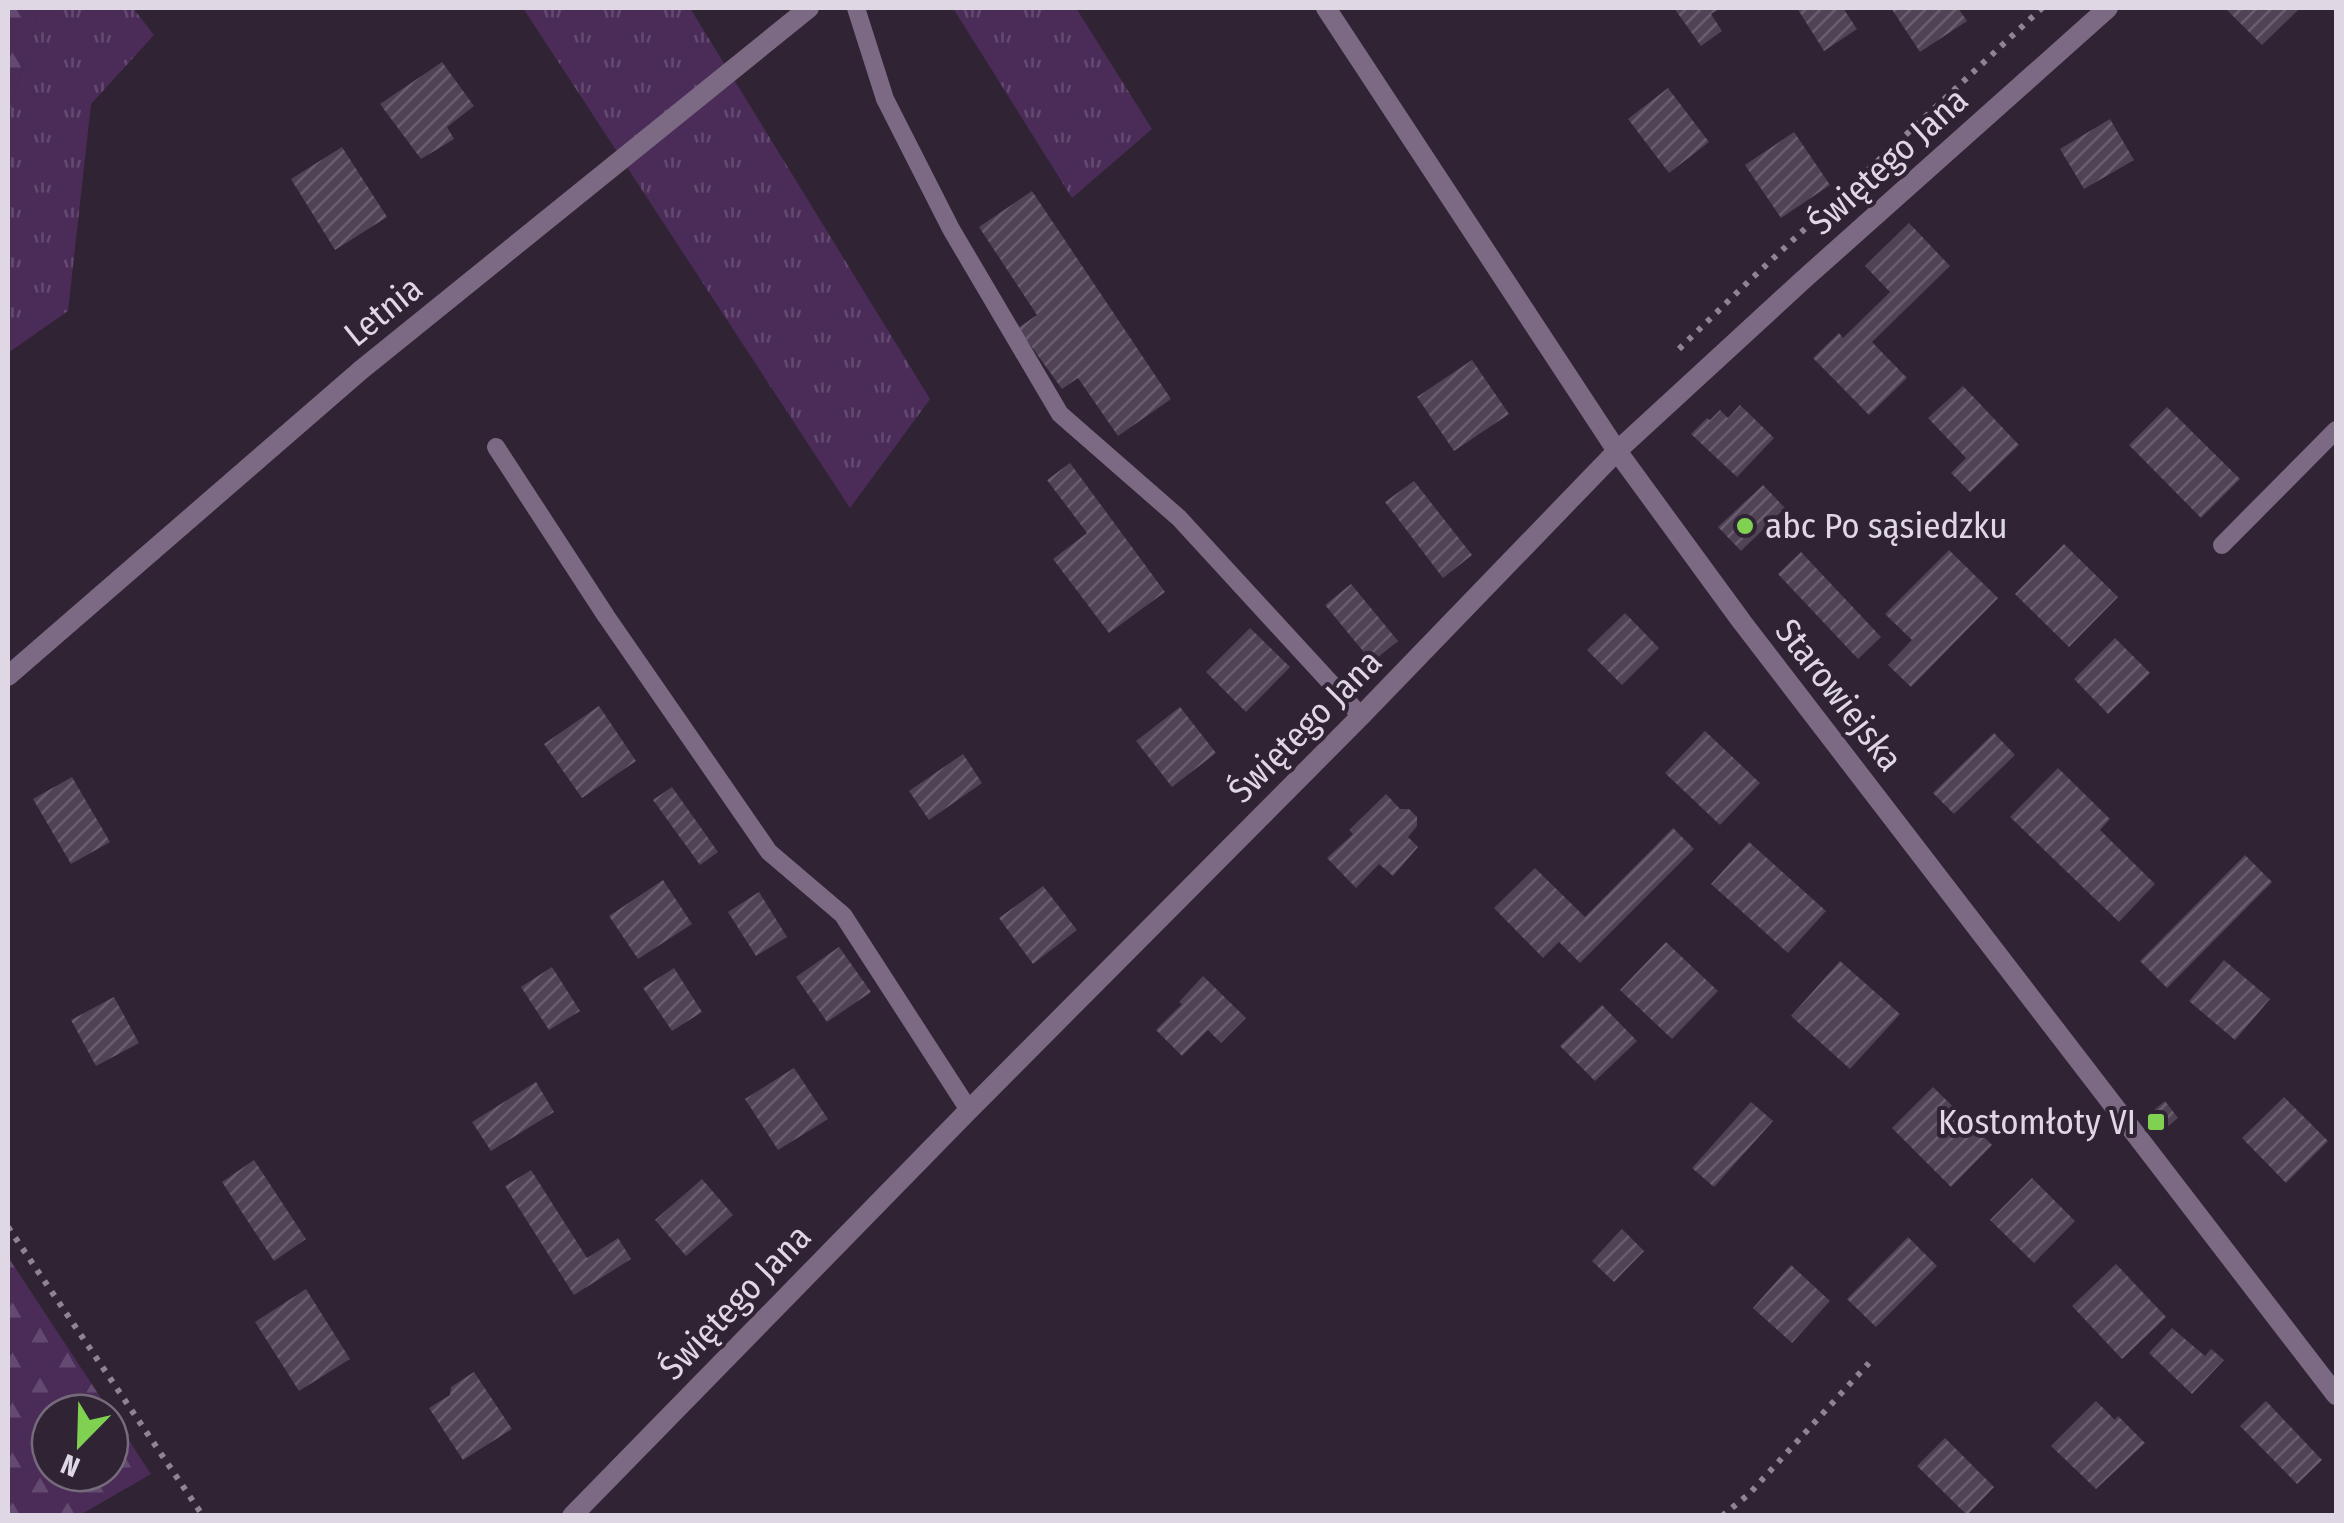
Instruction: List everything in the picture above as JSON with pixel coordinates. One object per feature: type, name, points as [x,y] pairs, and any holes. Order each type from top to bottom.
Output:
[{"type":"street","name":"Letnia","points":[[8,676],[362,370],[809,8]]},
{"type":"street","name":"Starowiejska","points":[[1326,8],[1617,451],[1754,638],[2336,1395]]},
{"type":"street","name":"Świętego Jana","points":[[572,1516],[1617,451],[2108,8]]},
{"type":"lane","points":[[856,8],[885,100],[950,228],[1060,414],[1179,518],[1361,716]]},
{"type":"lane","points":[[2222,545],[2336,430]]},
{"type":"lane","points":[[496,446],[606,616],[769,852],[843,915],[969,1110]]},
{"type":"path","points":[[1668,360],[2042,8]]},
{"type":"path","points":[[8,1228],[203,1516]]},
{"type":"path","points":[[1722,1516],[1749,1494],[1869,1363]]},
{"type":"green space","points":[[8,8],[40,8],[8,116]]},
{"type":"green space","points":[[40,8],[133,8],[154,35],[91,104],[68,311],[8,353],[8,116]]},
{"type":"green space","points":[[523,8],[690,8],[930,399],[850,508]]},
{"type":"green space","points":[[953,8],[1076,8],[1152,129],[1072,198]]},
{"type":"green space","points":[[8,1257],[98,1393],[30,1393],[30,1493],[118,1493],[80,1515],[8,1515]]},
{"type":"green space","points":[[130,1442],[151,1474],[130,1486]]},
{"type":"building","points":[[1674,8],[1720,8],[1711,14],[1722,31],[1701,46]]},
{"type":"building","points":[[1797,8],[1843,8],[1857,29],[1824,51]]},
{"type":"building","points":[[1891,8],[1958,8],[1967,21],[1920,52]]},
{"type":"building","points":[[2229,8],[2300,8],[2262,45]]},
{"type":"building","points":[[442,62],[474,106],[447,127],[454,139],[421,159],[380,104]]},
{"type":"building","points":[[1668,88],[1709,142],[1669,173],[1628,119]]},
{"type":"building","points":[[2110,119],[2134,160],[2084,189],[2060,149]]},
{"type":"building","points":[[1794,132],[1830,185],[1781,218],[1745,165]]},
{"type":"building","points":[[342,147],[387,217],[335,250],[291,179]]},
{"type":"building","points":[[1032,191],[1171,399],[1118,436],[1078,378],[1062,389],[1018,328],[1037,315],[979,227]]},
{"type":"building","points":[[1909,223],[1950,266],[1872,342],[1907,378],[1869,415],[1813,358],[1839,333],[1843,338],[1890,292],[1865,266]]},
{"type":"building","points":[[1472,360],[1509,414],[1454,451],[1417,397]]},
{"type":"building","points":[[1963,386],[2019,445],[1970,492],[1951,473],[1966,458],[1928,418]]},
{"type":"building","points":[[1740,405],[1774,438],[1737,477],[1691,434],[1720,410],[1728,418]]},
{"type":"building","points":[[2167,407],[2240,479],[2201,518],[2129,445]]},
{"type":"building","points":[[1070,463],[1165,592],[1109,633],[1053,559],[1087,533],[1047,480]]},
{"type":"building","points":[[1414,481],[1472,555],[1443,578],[1385,502]]},
{"type":"building","points":[[1763,485],[1785,508],[1741,551],[1718,527]]},
{"type":"building","points":[[2064,544],[2118,597],[2069,647],[2015,594]]},
{"type":"building","points":[[1949,550],[1998,598],[1911,687],[1888,665],[1912,640],[1885,614]]},
{"type":"building","points":[[1801,552],[1881,637],[1858,659],[1778,574]]},
{"type":"building","points":[[1351,584],[1398,641],[1372,662],[1325,605]]},
{"type":"building","points":[[1625,613],[1659,648],[1622,685],[1587,650]]},
{"type":"building","points":[[1250,628],[1290,667],[1246,712],[1206,672]]},
{"type":"building","points":[[2115,638],[2150,673],[2108,714],[2074,679]]},
{"type":"building","points":[[599,706],[636,761],[582,798],[544,744]]},
{"type":"building","points":[[1180,707],[1216,753],[1172,787],[1136,741]]},
{"type":"building","points":[[1705,731],[1760,783],[1720,825],[1665,773]]},
{"type":"building","points":[[1994,733],[2015,755],[1954,814],[1933,793]]},
{"type":"building","points":[[963,754],[982,783],[929,820],[909,791]]},
{"type":"building","points":[[2058,768],[2110,819],[2100,830],[2155,884],[2119,922],[2010,817]]},
{"type":"building","points":[[72,777],[110,842],[71,864],[33,799]]},
{"type":"building","points":[[672,787],[718,852],[700,865],[653,800]]},
{"type":"building","points":[[1386,794],[1400,809],[1409,809],[1417,817],[1417,826],[1408,837],[1418,847],[1393,876],[1379,864],[1356,888],[1327,858]]},
{"type":"building","points":[[1673,828],[1694,849],[1580,963],[1559,942],[1543,958],[1494,908],[1535,868],[1585,917]]},
{"type":"building","points":[[1749,842],[1826,911],[1788,953],[1711,884]]},
{"type":"building","points":[[2245,855],[2272,882],[2167,988],[2140,961]]},
{"type":"building","points":[[663,880],[692,924],[638,959],[609,916]]},
{"type":"building","points":[[1043,886],[1077,930],[1033,964],[999,918]]},
{"type":"building","points":[[759,892],[787,937],[756,956],[728,912]]},
{"type":"building","points":[[1666,942],[1718,991],[1672,1039],[1620,990]]},
{"type":"building","points":[[839,947],[871,992],[827,1022],[796,977]]},
{"type":"building","points":[[2224,960],[2270,999],[2235,1040],[2189,1001]]},
{"type":"building","points":[[1840,961],[1900,1014],[1850,1069],[1791,1016]]},
{"type":"building","points":[[552,967],[580,1011],[549,1030],[521,987]]},
{"type":"building","points":[[674,968],[702,1012],[672,1031],[643,988]]},
{"type":"building","points":[[1203,976],[1246,1018],[1221,1043],[1208,1030],[1182,1056],[1156,1030]]},
{"type":"building","points":[[114,997],[139,1043],[96,1066],[71,1020]]},
{"type":"building","points":[[1602,1005],[1637,1041],[1595,1081],[1560,1046]]},
{"type":"building","points":[[794,1068],[828,1119],[778,1150],[745,1099]]},
{"type":"building","points":[[536,1082],[554,1112],[491,1151],[472,1122]]},
{"type":"building","points":[[1933,1087],[1992,1145],[1951,1187],[1892,1128]]},
{"type":"building","points":[[2284,1097],[2328,1141],[2286,1183],[2242,1138]]},
{"type":"building","points":[[2165,1101],[2178,1118],[2166,1128],[2153,1111]]},
{"type":"building","points":[[1751,1102],[1773,1121],[1714,1187],[1692,1168]]},
{"type":"building","points":[[254,1160],[306,1239],[274,1261],[222,1182]]},
{"type":"building","points":[[531,1170],[587,1258],[618,1238],[631,1259],[574,1295],[505,1186]]},
{"type":"building","points":[[2032,1178],[2075,1221],[2034,1263],[1990,1220]]},
{"type":"building","points":[[702,1179],[733,1215],[686,1256],[655,1220]]},
{"type":"building","points":[[1622,1229],[1644,1251],[1614,1282],[1592,1261]]},
{"type":"building","points":[[1908,1237],[1937,1266],[1876,1327],[1847,1299]]},
{"type":"building","points":[[2116,1264],[2166,1317],[2122,1359],[2072,1306]]},
{"type":"building","points":[[1791,1265],[1830,1301],[1792,1343],[1753,1308]]},
{"type":"building","points":[[306,1289],[350,1359],[299,1391],[255,1322]]},
{"type":"building","points":[[2172,1328],[2205,1356],[2211,1349],[2224,1360],[2192,1394],[2149,1353]]},
{"type":"building","points":[[474,1372],[512,1429],[463,1460],[429,1408]]},
{"type":"building","points":[[2096,1401],[2145,1443],[2096,1489],[2051,1446]]},
{"type":"building","points":[[2266,1401],[2322,1460],[2297,1484],[2240,1426]]},
{"type":"building","points":[[1945,1438],[1994,1487],[1967,1515],[1917,1466]]},
{"type":"place","name":"abc Po sąsiedzku","points":[[1745,526]]},
{"type":"place","name":"Kostomłoty VI","points":[[2156,1122]]}]
